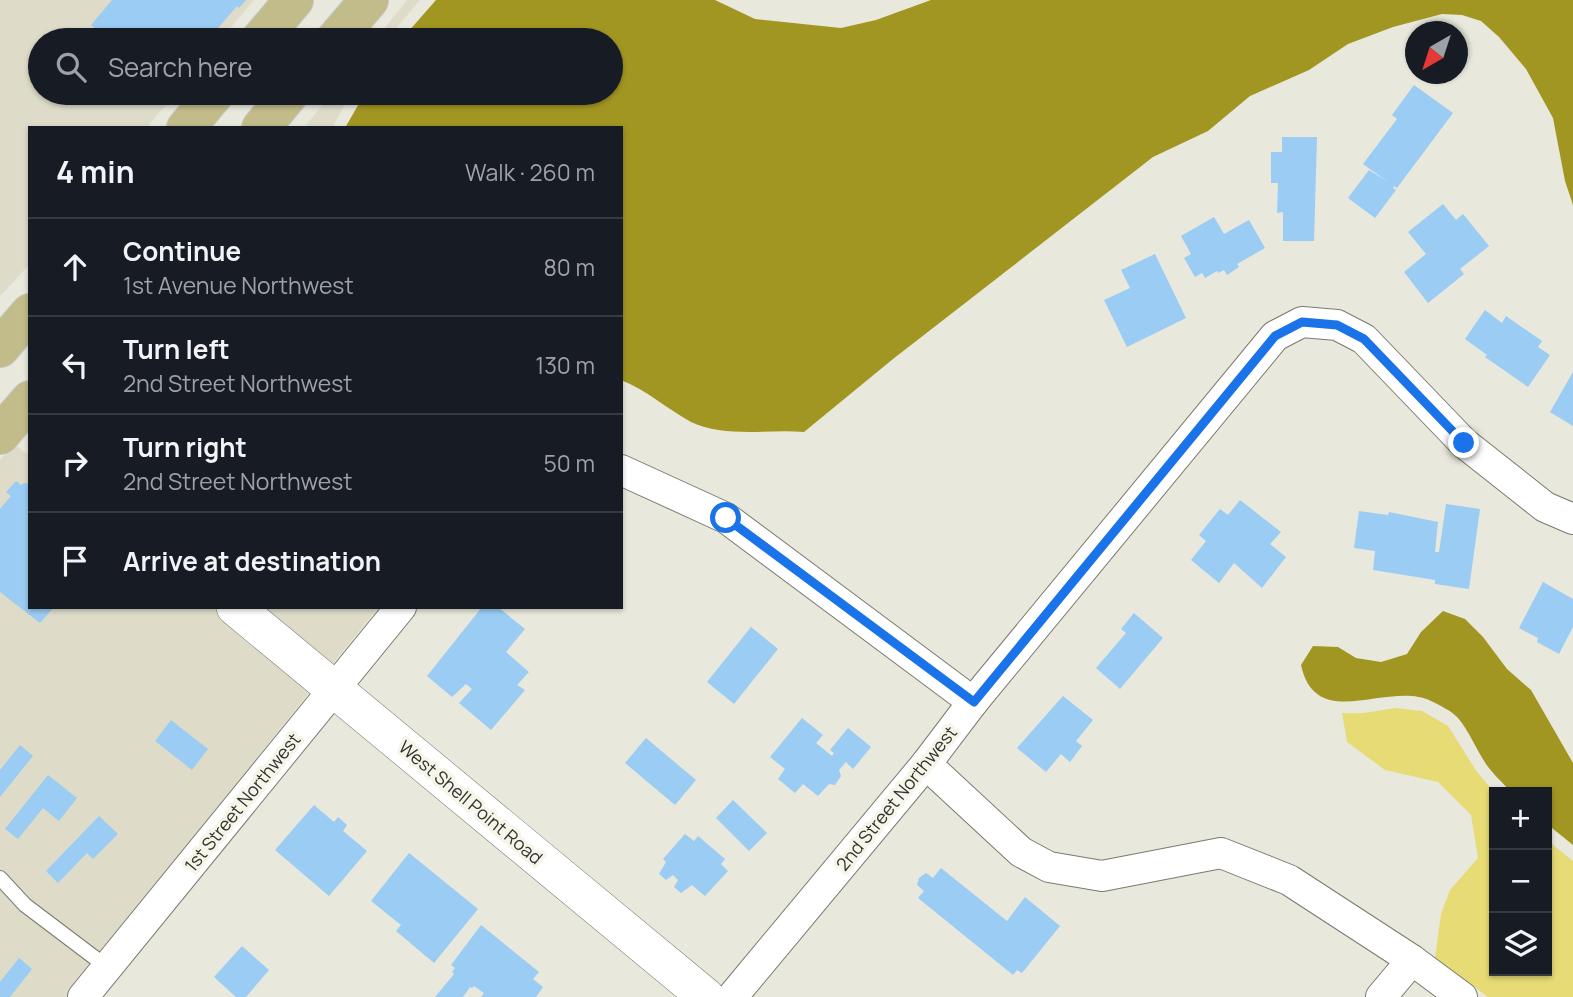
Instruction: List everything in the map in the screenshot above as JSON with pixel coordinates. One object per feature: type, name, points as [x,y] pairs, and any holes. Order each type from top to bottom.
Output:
[{"type":"main road","points":[[270,28],[294,0]]},
{"type":"main road","points":[[345,28],[369,0]]},
{"type":"main road","points":[[188,126],[205,105]]},
{"type":"main road","points":[[263,126],[280,105]]},
{"type":"main road","points":[[0,348],[28,315]]},
{"type":"street","name":"2nd Street Northwest","points":[[732,997],[1275,336],[1302,322],[1337,325],[1364,339],[1464,443],[1545,507],[1573,519]]},
{"type":"street","points":[[623,471],[726,518],[974,702]]},
{"type":"street","name":"West Shell Point Road","points":[[237,609],[706,997]]},
{"type":"street","name":"1st Street Northwest","points":[[88,995],[107,967],[399,609]]},
{"type":"street","points":[[926,764],[1021,852],[1049,867],[1102,876],[1221,853],[1289,880],[1412,960],[1462,997]]},
{"type":"street","points":[[1381,997],[1412,960]]},
{"type":"lane","points":[[0,878],[25,905],[107,967]]},
{"type":"shaded area","points":[[0,0],[254,0],[230,28],[28,28],[28,105],[166,105],[148,126],[28,126],[28,266],[0,296]]},
{"type":"shaded area","points":[[407,0],[420,0],[396,28],[385,28]]},
{"type":"shaded area","points":[[436,0],[715,0],[755,19],[841,28],[876,20],[931,0],[1573,0],[1573,205],[1565,181],[1553,118],[1526,69],[1499,37],[1481,21],[1462,15],[1442,14],[1405,21],[1405,24],[1348,44],[1309,70],[1250,96],[1208,131],[1153,157],[893,359],[804,432],[718,430],[691,422],[623,381],[623,126],[346,126],[358,105],[623,105],[623,28],[412,28]]},
{"type":"shaded area","points":[[322,105],[344,105],[333,126],[306,126]]},
{"type":"shaded area","points":[[14,444],[28,454],[28,609],[214,609],[311,690],[66,997],[0,997],[0,460]]},
{"type":"shaded area","points":[[261,609],[377,609],[330,667]]},
{"type":"shaded area","points":[[1443,611],[1465,619],[1483,637],[1507,669],[1531,690],[1573,763],[1573,845],[1552,828],[1552,787],[1506,787],[1486,764],[1458,718],[1445,708],[1414,696],[1356,701],[1337,701],[1322,697],[1309,685],[1301,665],[1313,646],[1338,647],[1356,658],[1381,662],[1407,654],[1421,632]]},
{"type":"shaded area","points":[[1395,708],[1422,711],[1448,726],[1490,787],[1489,976],[1552,976],[1552,844],[1573,861],[1573,997],[1488,997],[1435,958],[1441,914],[1450,890],[1478,858],[1471,815],[1438,782],[1385,770],[1347,742],[1342,713]]},
{"type":"building","points":[[112,0],[246,0],[239,8],[237,6],[218,28],[95,28],[91,25]]},
{"type":"building","points":[[1414,85],[1453,113],[1397,188],[1394,186],[1396,190],[1375,218],[1348,198],[1369,170],[1388,182],[1363,164],[1397,119],[1392,115]]},
{"type":"building","points":[[1282,137],[1317,137],[1314,241],[1283,241],[1283,212],[1277,213],[1278,183],[1271,183],[1271,152],[1282,152]]},
{"type":"building","points":[[1443,204],[1456,220],[1463,214],[1489,246],[1460,269],[1464,274],[1428,303],[1404,272],[1426,254],[1408,232]]},
{"type":"building","points":[[1214,217],[1224,234],[1249,220],[1265,248],[1237,264],[1239,267],[1227,275],[1224,270],[1205,278],[1202,273],[1195,277],[1184,258],[1191,254],[1181,236]]},
{"type":"building","points":[[1155,254],[1186,318],[1127,347],[1104,300],[1130,288],[1121,270]]},
{"type":"building","points":[[1485,310],[1502,323],[1506,316],[1542,341],[1538,347],[1550,355],[1528,387],[1485,357],[1487,355],[1465,339]]},
{"type":"building","points":[[1573,372],[1573,426],[1550,412]]},
{"type":"building","points":[[16,481],[21,485],[28,484],[28,609],[52,609],[40,623],[0,592],[0,509],[11,496],[6,492]]},
{"type":"building","points":[[1240,500],[1281,532],[1270,544],[1286,557],[1262,588],[1234,563],[1219,583],[1191,560],[1206,541],[1199,535],[1220,509],[1228,515]]},
{"type":"building","points":[[1446,504],[1480,509],[1469,589],[1435,584],[1435,580],[1373,570],[1375,551],[1354,548],[1359,511],[1388,515],[1389,512],[1438,522],[1435,552],[1439,552]]},
{"type":"building","points":[[1543,582],[1573,599],[1573,627],[1559,654],[1519,628]]},
{"type":"building","points":[[480,609],[500,609],[525,629],[506,652],[529,672],[517,685],[525,690],[491,730],[459,703],[472,689],[466,684],[452,697],[427,676]]},
{"type":"building","points":[[1134,613],[1163,638],[1120,689],[1096,668],[1126,633],[1121,629]]},
{"type":"building","points":[[751,627],[778,649],[734,704],[707,682]]},
{"type":"building","points":[[1063,696],[1093,720],[1076,741],[1082,746],[1070,762],[1061,754],[1046,772],[1017,748]]},
{"type":"building","points":[[802,718],[823,735],[816,743],[832,756],[834,753],[830,750],[848,728],[871,747],[853,769],[846,762],[839,770],[841,776],[835,785],[829,784],[818,796],[803,784],[795,793],[778,779],[785,769],[770,757]]},
{"type":"building","points":[[171,720],[208,749],[192,770],[155,741]]},
{"type":"building","points":[[646,738],[696,780],[675,805],[625,763]]},
{"type":"building","points":[[20,745],[33,756],[0,797],[0,770]]},
{"type":"building","points":[[48,775],[77,798],[59,821],[43,808],[18,839],[5,829]]},
{"type":"building","points":[[733,800],[767,833],[749,851],[716,818]]},
{"type":"building","points":[[314,805],[334,822],[338,817],[347,825],[343,831],[367,851],[329,896],[275,850]]},
{"type":"building","points":[[99,816],[118,834],[93,859],[87,853],[58,883],[46,871]]},
{"type":"building","points":[[685,834],[694,841],[698,836],[725,859],[721,864],[728,871],[705,896],[692,885],[681,893],[674,887],[678,880],[673,875],[666,880],[659,874],[666,862],[663,859]]},
{"type":"building","points":[[409,853],[478,909],[434,963],[396,931],[401,925],[371,901]]},
{"type":"building","points":[[941,868],[1007,921],[1025,897],[1060,926],[1022,973],[1017,970],[1013,975],[918,898],[924,891],[917,885],[919,878],[926,873],[933,878]]},
{"type":"building","points":[[481,925],[539,972],[533,979],[543,987],[536,997],[481,997],[484,993],[474,986],[470,987],[463,997],[435,997],[454,974],[452,972],[455,968],[451,965]]},
{"type":"building","points":[[242,946],[269,970],[246,997],[236,997],[214,977]]},
{"type":"building","points":[[19,958],[32,969],[10,997],[0,997],[0,982]]},
{"type":"route","points":[[726,518],[974,702],[1275,336],[1302,322],[1337,325],[1364,339],[1464,443]]}]
